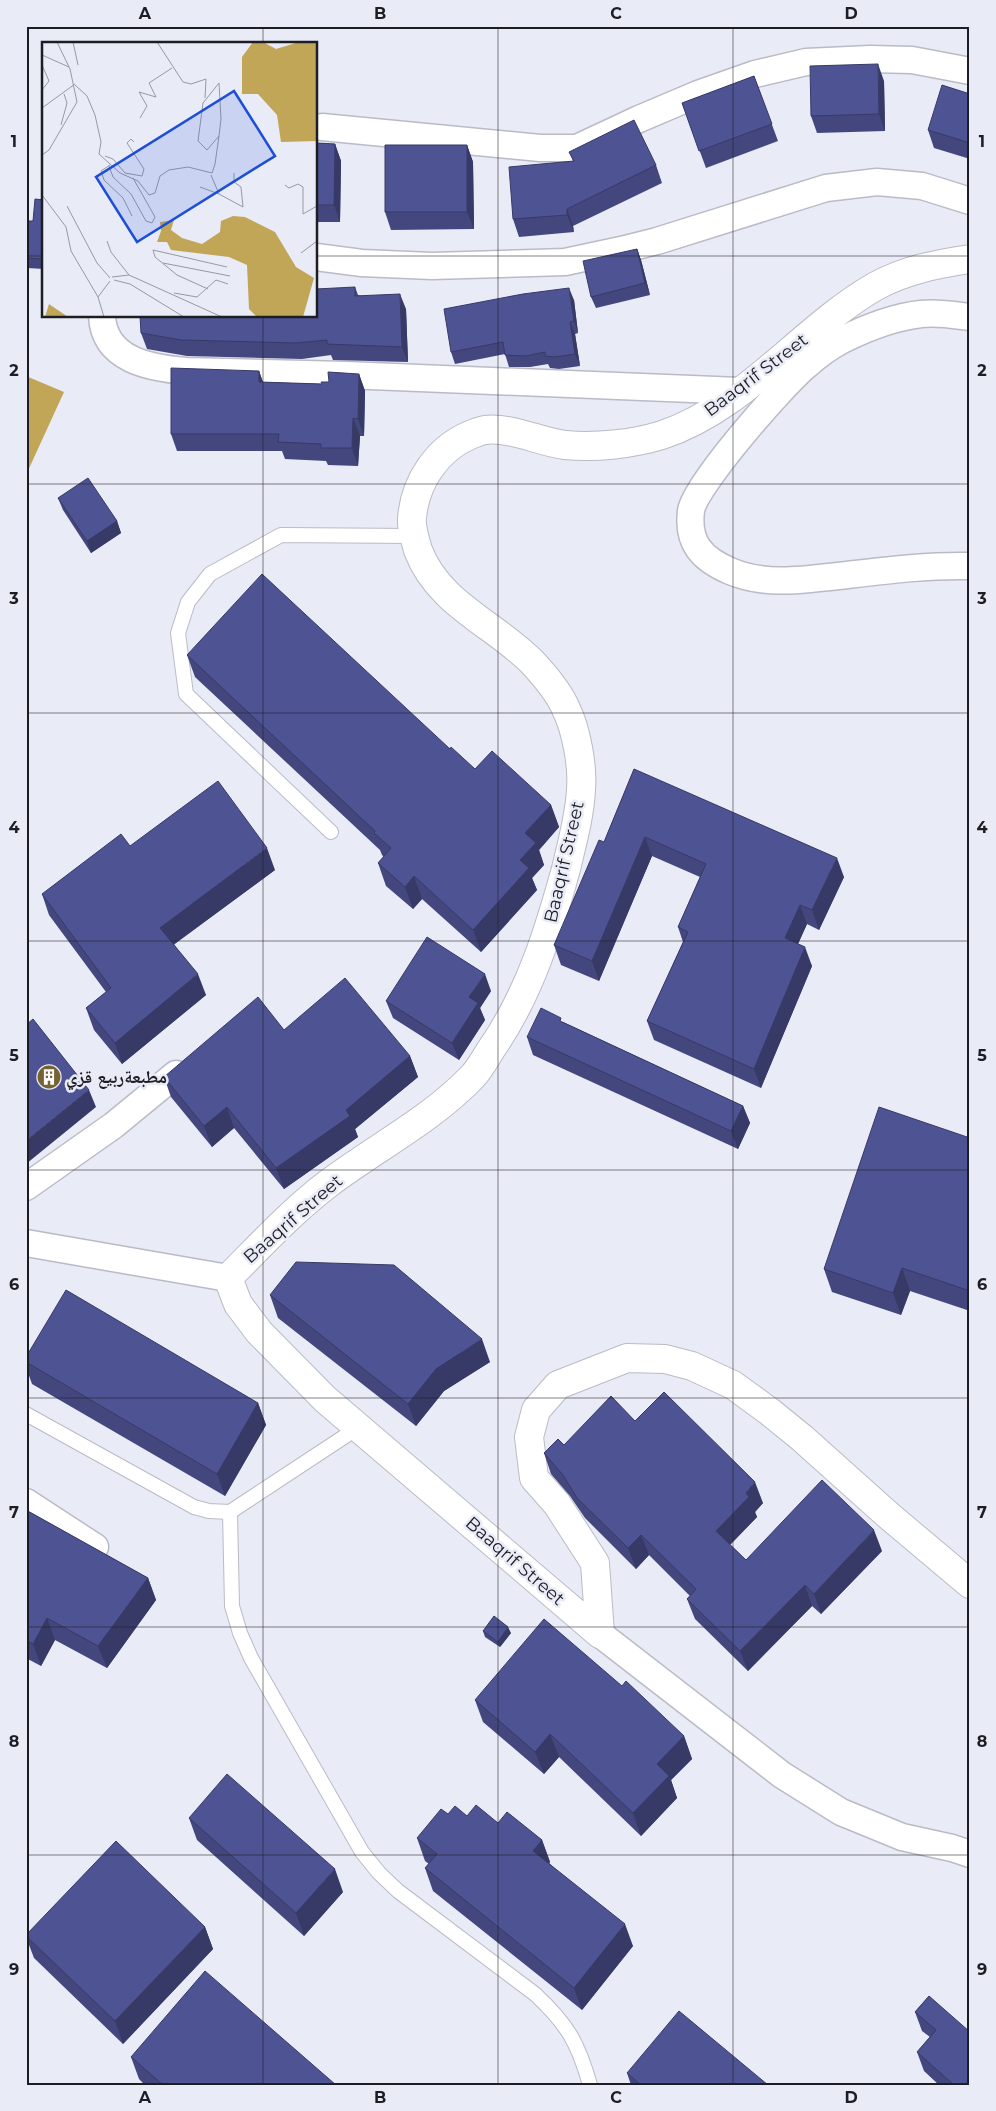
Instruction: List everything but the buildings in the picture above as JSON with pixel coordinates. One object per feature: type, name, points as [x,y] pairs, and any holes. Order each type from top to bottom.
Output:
[{"type":"street","points":[[322,127],[540,148],[577,148],[698,94],[755,74],[806,62],[870,59],[912,60],[970,71]]},
{"type":"street","points":[[318,257],[432,266],[565,262],[648,243],[826,188],[877,182],[922,186],[970,201]]},
{"type":"street","name":"Baaqrif Street","points":[[600,1634],[360,1426],[325,1399],[259,1332],[238,1304],[228,1278],[286,1220],[329,1184],[436,1111],[476,1073],[505,1028],[528,985],[552,919],[572,846],[582,787],[577,747],[566,709],[544,674],[526,656],[460,606],[436,583],[421,558],[413,536],[412,519],[424,477],[436,458],[460,439],[484,430],[515,433],[565,445],[602,445],[636,441],[663,435],[698,419],[740,391],[840,309],[878,285],[913,270],[970,259]]},
{"type":"street","points":[[970,317],[921,314],[879,325],[842,341],[807,364],[746,432],[703,486],[691,508],[690,530],[696,546],[707,559],[731,571],[756,579],[796,581],[906,570],[970,566]]},
{"type":"street","points":[[102,318],[103,330],[111,344],[135,361],[159,368],[740,391]]},
{"type":"street","points":[[26,1187],[114,1125],[176,1074]]},
{"type":"street","points":[[26,1243],[228,1278]]},
{"type":"street","points":[[970,1584],[770,1412],[733,1385],[692,1366],[665,1359],[627,1358],[558,1385],[536,1410],[529,1437],[534,1478],[557,1504],[595,1563],[600,1634],[782,1775],[841,1812],[874,1828],[970,1854]]},
{"type":"street","points":[[26,1502],[94,1547]]},
{"type":"lane","points":[[331,832],[186,694],[178,633],[188,602],[210,574],[281,535],[413,536]]},
{"type":"lane","points":[[26,1414],[194,1508],[230,1512],[360,1426]]},
{"type":"lane","points":[[230,1512],[232,1606],[240,1633],[251,1658],[362,1852],[379,1873],[398,1890],[534,1994],[554,2012],[570,2032],[578,2048],[590,2085]]},
{"type":"shaded area","points":[[26,376],[64,392],[26,475]]},
{"type":"place","name":"مطبعةربيع قزي","points":[[49,1077]]}]
